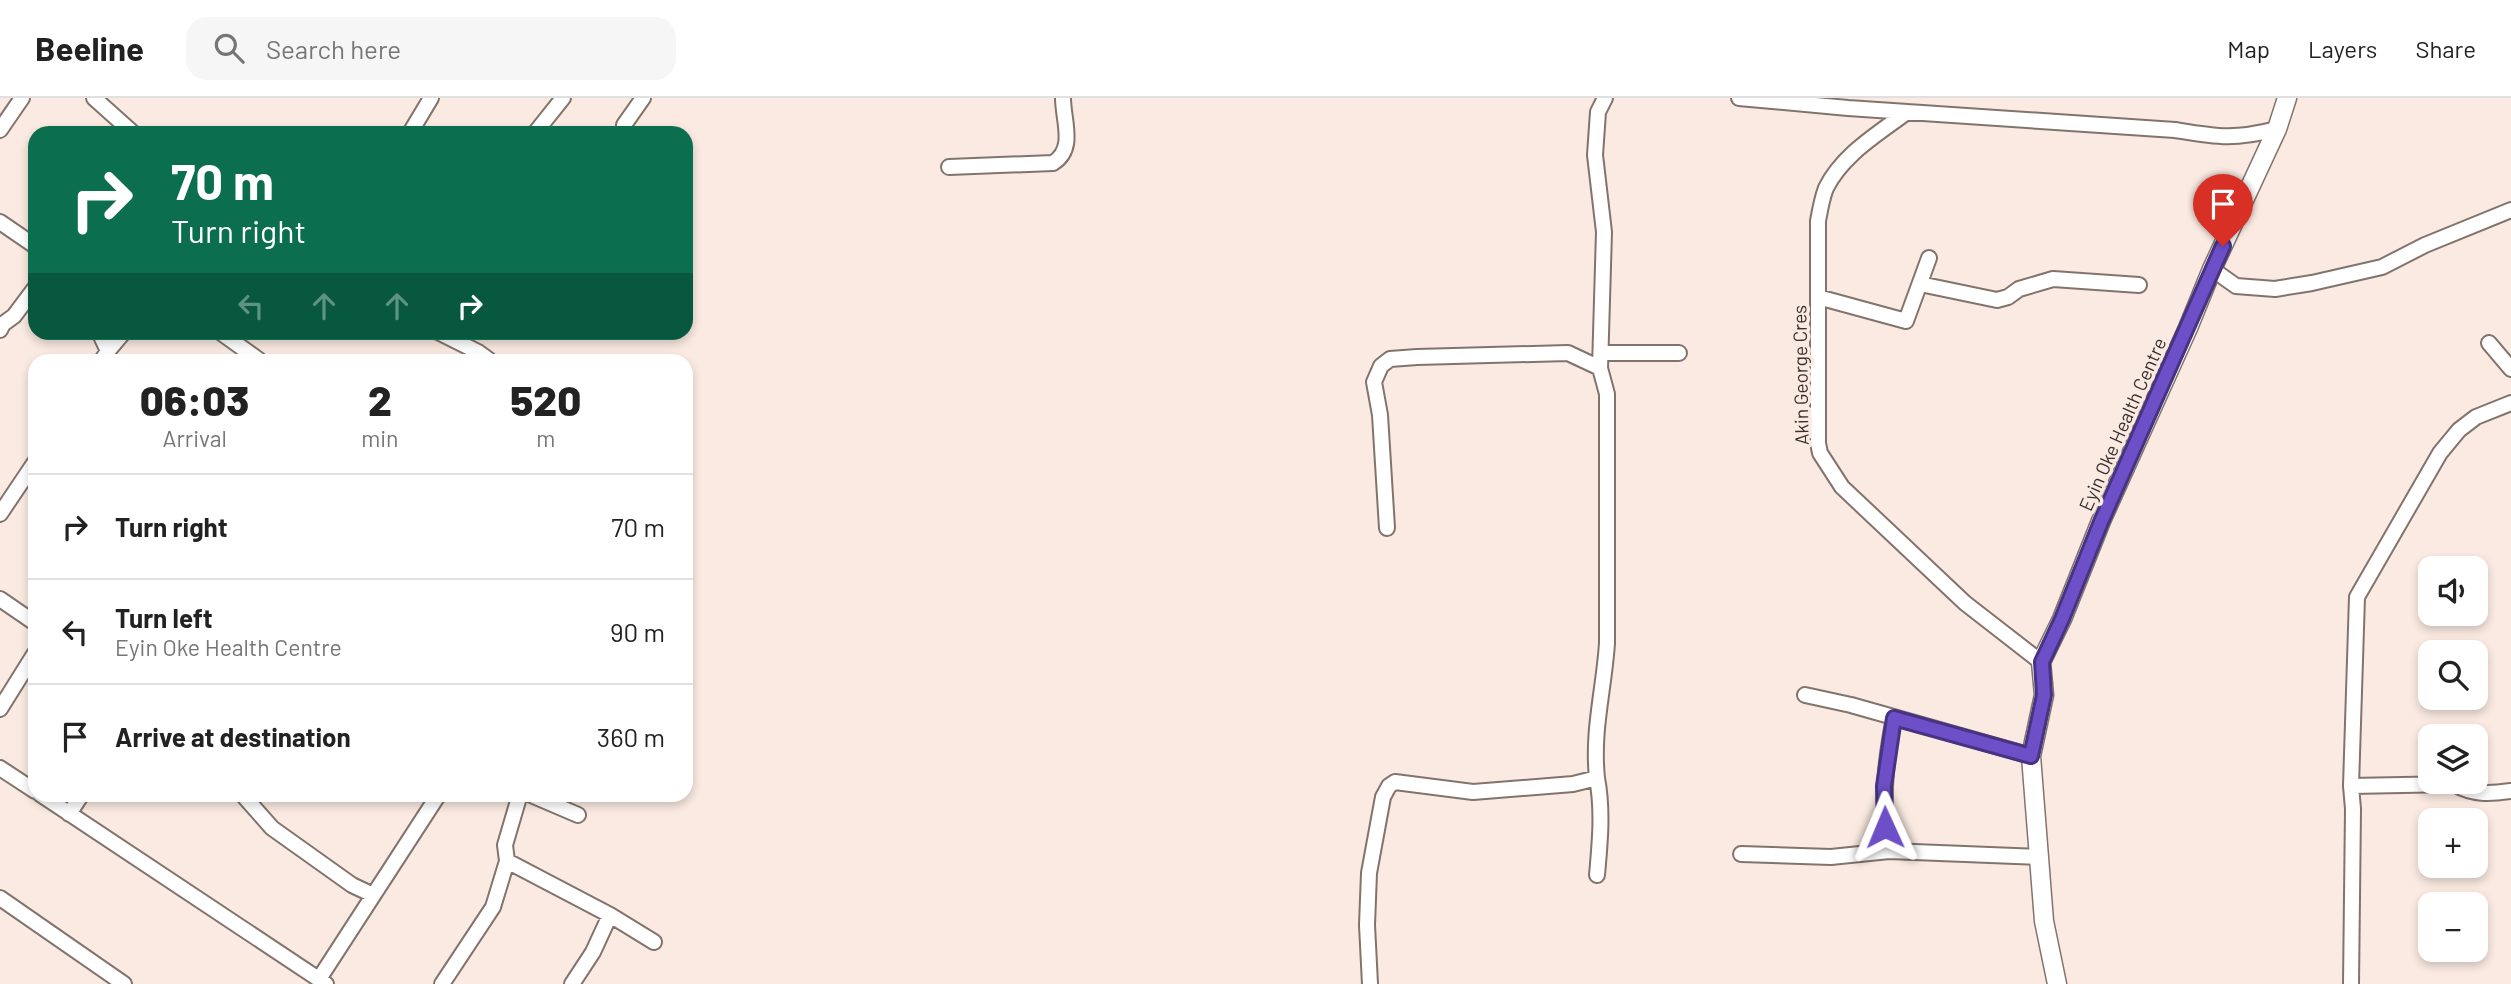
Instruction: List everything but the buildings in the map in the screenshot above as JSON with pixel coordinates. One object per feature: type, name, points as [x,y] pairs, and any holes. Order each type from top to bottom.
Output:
[{"type":"main road","name":"Eyin Oke Health Centre","points":[[2057,984],[2044,921],[2031,756],[2044,695],[2042,662],[2212,269],[2277,129],[2287,98]]},
{"type":"street","points":[[0,130],[22,98]]},
{"type":"street","points":[[94,98],[125,126]]},
{"type":"street","points":[[414,126],[431,98]]},
{"type":"street","points":[[541,126],[563,98]]},
{"type":"street","points":[[624,125],[643,98]]},
{"type":"street","points":[[949,167],[1053,163],[1062,158],[1067,147],[1063,98]]},
{"type":"street","points":[[1597,875],[1601,797],[1594,751],[1605,674],[1607,394],[1601,368],[1604,232],[1595,155],[1598,112],[1605,98]]},
{"type":"street","points":[[1740,98],[2175,130],[2222,138],[2248,136],[2277,129]]},
{"type":"street","name":"Akin George Cres","points":[[1907,111],[1846,160],[1825,191],[1818,221],[1818,443],[1831,472],[1842,487],[1965,603],[2042,662]]},
{"type":"street","points":[[2212,269],[2236,286],[2275,289],[2312,283],[2382,267],[2425,245],[2511,210]]},
{"type":"street","points":[[0,222],[28,241]]},
{"type":"street","points":[[1818,297],[1906,321],[1929,258]]},
{"type":"street","points":[[1920,284],[1997,300],[2008,297],[2019,289],[2053,279],[2139,285]]},
{"type":"street","points":[[0,330],[28,297]]},
{"type":"street","points":[[107,354],[118,340]]},
{"type":"street","points":[[227,340],[238,354]]},
{"type":"street","points":[[454,340],[481,354]]},
{"type":"street","points":[[2489,344],[2511,369]]},
{"type":"street","points":[[1387,528],[1380,415],[1374,382],[1381,366],[1390,359],[1568,353],[1601,368]]},
{"type":"street","points":[[1602,353],[1679,353]]},
{"type":"street","points":[[2351,984],[2351,786],[2357,597],[2440,453],[2459,430],[2476,416],[2511,403]]},
{"type":"street","points":[[0,514],[4,498],[19,489],[28,474]]},
{"type":"street","points":[[0,599],[28,618]]},
{"type":"street","points":[[0,709],[28,664]]},
{"type":"street","points":[[1805,695],[2031,756]]},
{"type":"street","points":[[1889,852],[1885,827],[1884,786],[1894,718]]},
{"type":"street","points":[[0,768],[28,786]]},
{"type":"street","points":[[1370,984],[1367,925],[1369,873],[1382,797],[1389,786],[1395,782],[1473,792],[1573,785],[1597,778]]},
{"type":"street","points":[[2351,786],[2454,784],[2468,792],[2487,794],[2511,791]]},
{"type":"street","points":[[52,802],[323,982],[373,895],[434,802]]},
{"type":"street","points":[[69,814],[77,802]]},
{"type":"street","points":[[249,802],[272,828],[352,885],[373,895]]},
{"type":"street","points":[[442,984],[493,907],[507,861],[505,845],[518,802]]},
{"type":"street","points":[[549,802],[578,815]]},
{"type":"street","points":[[1741,854],[1831,857],[1889,852],[2038,856]]},
{"type":"street","points":[[507,861],[610,915],[654,942]]},
{"type":"street","points":[[1,900],[124,984]]},
{"type":"street","points":[[572,984],[593,952],[610,915]]},
{"type":"route","points":[[1885,827],[1884,786],[1887,751],[1894,718],[2031,756],[2044,695],[2042,662],[2223,246]]}]
